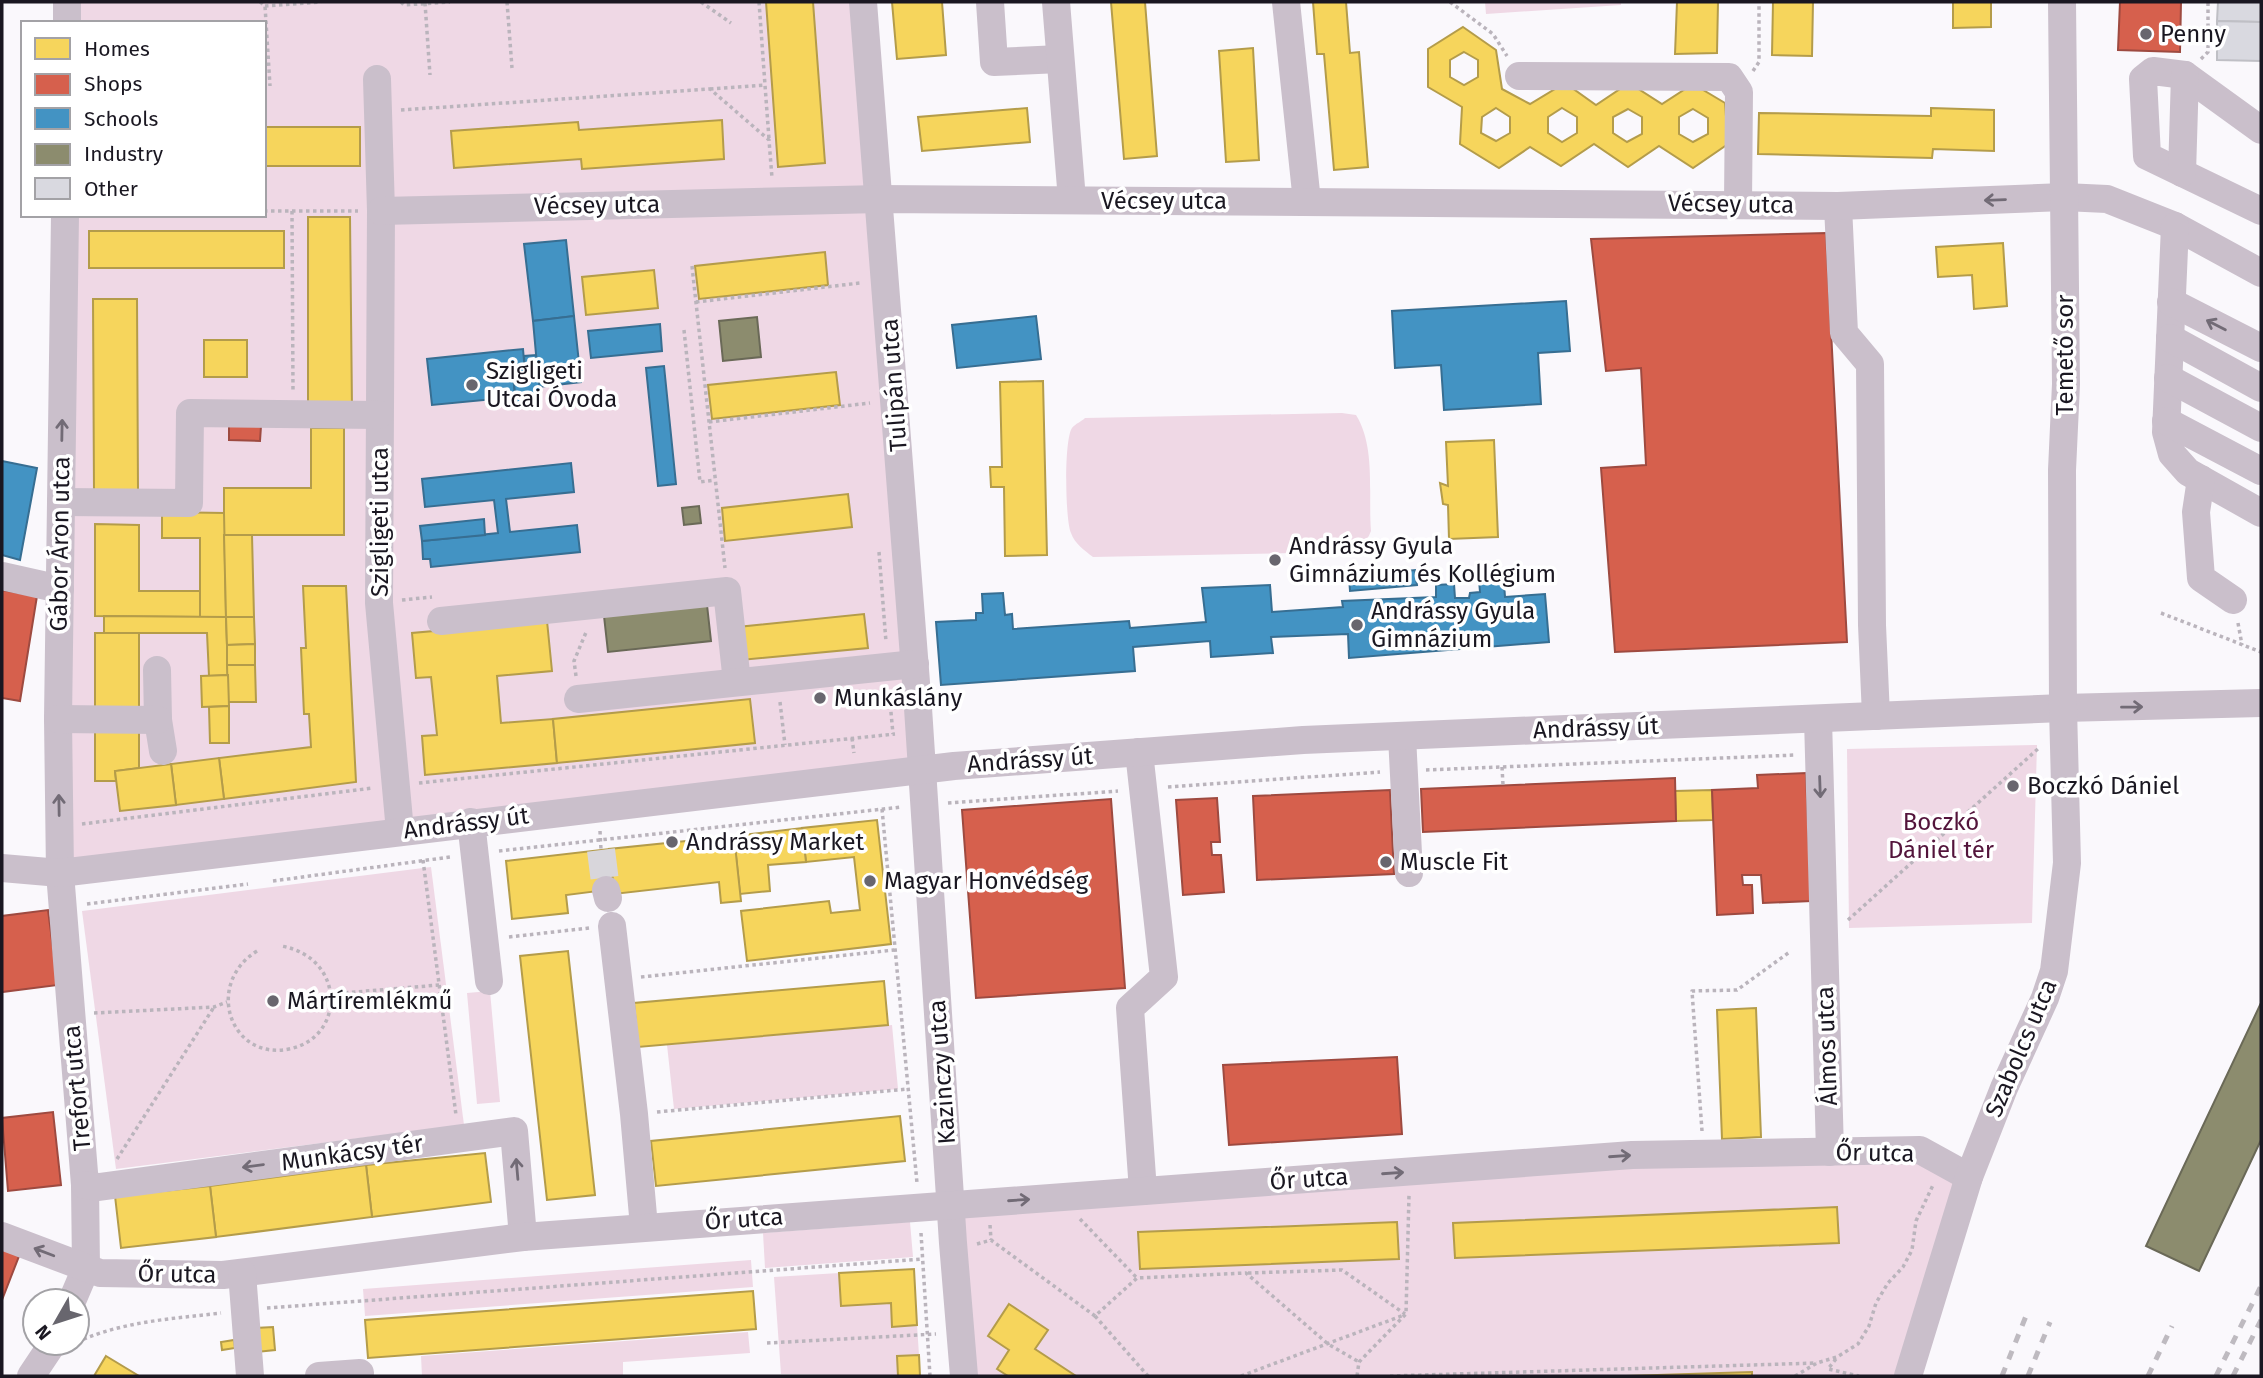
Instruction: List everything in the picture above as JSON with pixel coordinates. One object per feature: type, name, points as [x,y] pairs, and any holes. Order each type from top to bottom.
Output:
[{"type":"street","points":[[67,2],[67,21]]},
{"type":"street","name":"Tulipán utca","points":[[863,2],[922,768]]},
{"type":"street","points":[[990,2],[994,62],[1060,59]]},
{"type":"street","points":[[1056,2],[1072,200]]},
{"type":"street","points":[[1286,2],[1307,202]]},
{"type":"street","name":"Temető sor","points":[[2062,2],[2066,384],[2062,470],[2063,708]]},
{"type":"street","points":[[2261,130],[2185,75],[2153,71],[2143,79],[2147,156],[2261,211]]},
{"type":"street","points":[[2182,173],[2185,75]]},
{"type":"street","points":[[1519,76],[1730,77],[1740,92],[1738,203]]},
{"type":"street","name":"Szigligeti utca","points":[[377,79],[381,211],[379,603],[400,831]]},
{"type":"street","name":"Vécsey utca","points":[[381,211],[880,199],[1738,203],[1838,206],[2064,197],[2107,199],[2175,226],[2261,273]]},
{"type":"street","points":[[1838,206],[1844,333],[1870,364],[1872,625],[1876,716]]},
{"type":"street","name":"Gábor Áron utca","points":[[60,873],[58,719],[65,217]]},
{"type":"street","points":[[2175,226],[2166,421],[2172,454],[2188,472],[2261,513]]},
{"type":"street","points":[[2171,302],[2261,348]]},
{"type":"street","points":[[2170,338],[2261,388]]},
{"type":"street","points":[[2168,378],[2261,428]]},
{"type":"street","points":[[61,502],[189,503],[190,413],[379,415]]},
{"type":"street","points":[[2166,421],[2261,471]]},
{"type":"street","points":[[2201,479],[2196,512],[2201,578],[2233,600]]},
{"type":"street","points":[[2,576],[60,589]]},
{"type":"street","points":[[441,621],[727,591],[737,682]]},
{"type":"street","points":[[578,699],[915,664]]},
{"type":"street","points":[[157,670],[158,720],[163,751]]},
{"type":"street","name":"Andrássy út","points":[[2,868],[60,873],[922,768],[1303,740],[2063,708],[2261,703]]},
{"type":"street","name":"Szabolcs utca","points":[[1908,1376],[1957,1171],[2004,1088],[2045,998],[2054,971],[2067,863],[2063,708]]},
{"type":"street","points":[[58,719],[158,720]]},
{"type":"street","name":"Álmos utca","points":[[1818,719],[1830,1152]]},
{"type":"street","points":[[1402,736],[1409,873]]},
{"type":"street","points":[[1139,752],[1164,977],[1130,1008],[1143,1191]]},
{"type":"street","name":"Kazinczy utca","points":[[922,768],[964,1376]]},
{"type":"street","points":[[471,822],[489,981]]},
{"type":"street","name":"Trefort utca","points":[[60,873],[85,1185],[86,1268],[78,1287]]},
{"type":"street","points":[[612,926],[644,1227]]},
{"type":"street","name":"Munkácsy tér","points":[[85,1185],[99,1188],[514,1131],[523,1237]]},
{"type":"street","name":"Őr utca","points":[[2,1236],[100,1273],[223,1275],[523,1237],[1632,1155],[1920,1150],[1957,1171]]},
{"type":"street","points":[[242,1273],[250,1376]]},
{"type":"street","points":[[31,1376],[44,1357]]},
{"type":"street","points":[[319,1376],[360,1373]]},
{"type":"path","points":[[260,2],[265,6],[321,2]]},
{"type":"path","points":[[401,2],[404,5],[450,2]]},
{"type":"path","points":[[508,2],[512,68]]},
{"type":"path","points":[[701,2],[731,23]]},
{"type":"path","points":[[759,2],[773,187]]},
{"type":"path","points":[[1450,2],[1493,34],[1519,76]]},
{"type":"path","points":[[1740,92],[1759,62],[1759,2]]},
{"type":"path","points":[[2185,75],[2208,52],[2208,2]]},
{"type":"path","points":[[425,4],[430,75]]},
{"type":"path","points":[[265,6],[266,21]]},
{"type":"path","points":[[266,22],[270,86]]},
{"type":"path","points":[[395,111],[765,85]]},
{"type":"path","points":[[710,89],[769,140]]},
{"type":"path","points":[[266,211],[381,211]]},
{"type":"path","points":[[292,211],[293,414]]},
{"type":"path","points":[[692,266],[727,591]]},
{"type":"path","points":[[696,302],[867,282]]},
{"type":"path","points":[[684,330],[700,482],[715,480]]},
{"type":"path","points":[[709,422],[876,402]]},
{"type":"path","points":[[578,699],[574,661],[597,604]]},
{"type":"path","points":[[2161,613],[2261,652]]},
{"type":"path","points":[[777,678],[785,745]]},
{"type":"path","points":[[78,824],[396,785],[901,733]]},
{"type":"path","points":[[1825,941],[2041,745],[2041,759]]},
{"type":"path","points":[[1502,767],[1503,785]]},
{"type":"path","points":[[882,809],[919,1206],[930,1376]]},
{"type":"path","points":[[273,881],[423,860],[456,1119]]},
{"type":"path","points":[[87,904],[248,884]]},
{"type":"path","points":[[485,940],[612,926]]},
{"type":"path","points":[[257,951],[246,958],[231,978],[227,1002],[235,1026],[253,1043],[277,1050],[289,1049],[312,1039],[320,1030],[327,1019],[331,994],[323,971],[315,961],[294,948],[281,946]]},
{"type":"path","points":[[618,979],[895,950]]},
{"type":"path","points":[[1704,1154],[1692,991],[1737,990],[1791,951]]},
{"type":"path","points":[[331,994],[439,985]]},
{"type":"path","points":[[71,1014],[214,1007],[227,1002]]},
{"type":"path","points":[[634,1114],[908,1089]]},
{"type":"path","points":[[1795,1376],[1858,1344],[1869,1326],[1876,1303],[1888,1283],[1903,1267],[1912,1250],[1916,1222],[1923,1202],[1957,1171]]},
{"type":"path","points":[[1357,1376],[1359,1362],[1406,1314],[1409,1182]]},
{"type":"path","points":[[1076,1216],[1137,1278]]},
{"type":"path","points":[[965,1247],[991,1240],[1096,1316],[1147,1376]]},
{"type":"path","points":[[91,1336],[109,1328],[129,1324],[245,1310],[923,1259]]},
{"type":"path","points":[[1096,1316],[1137,1278],[1342,1270],[1406,1314]]},
{"type":"path","points":[[1246,1273],[1328,1344],[1359,1362]]},
{"type":"path","points":[[1241,1376],[1406,1314]]},
{"type":"path","points":[[767,1343],[918,1335]]},
{"type":"path","points":[[1837,1357],[1828,1369],[1859,1376]]},
{"type":"path","points":[[1390,1376],[1817,1363]]},
{"type":"green space","points":[[71,2],[860,2],[919,765],[62,865],[69,217],[266,217],[266,21],[71,21]]},
{"type":"green space","points":[[1485,2],[1621,2],[1621,5],[1486,14]]},
{"type":"green space","points":[[1342,413],[1356,415],[1369,456],[1371,531],[1362,545],[1355,549],[1346,552],[1093,557],[1073,537],[1069,525],[1067,497],[1069,435],[1072,428],[1085,418]]},
{"type":"green space","name":"Boczkó Dániel tér","points":[[2037,745],[2032,923],[1849,928],[1847,749]]},
{"type":"green space","points":[[431,867],[464,1125],[116,1169],[82,911]]},
{"type":"green space","points":[[490,991],[500,1102],[477,1104],[467,993]]},
{"type":"green space","points":[[892,1025],[898,1089],[674,1109],[667,1045]]},
{"type":"green space","points":[[1919,1153],[1965,1179],[1904,1376],[1076,1376],[1035,1349],[1047,1330],[1009,1304],[988,1336],[1009,1350],[997,1368],[1008,1376],[968,1376],[954,1207],[1143,1191]],"holes":[[[1837,1207],[1839,1243],[1455,1258],[1454,1223]],[[1397,1222],[1140,1269],[1139,1232]]]},
{"type":"green space","points":[[910,1222],[913,1257],[765,1268],[763,1233]]},
{"type":"green space","points":[[751,1260],[753,1287],[365,1316],[363,1289]]},
{"type":"green space","points":[[839,1273],[841,1306],[891,1303],[892,1327],[917,1325],[919,1355],[897,1356],[898,1376],[781,1374],[774,1277]]},
{"type":"green space","points":[[748,1332],[750,1353],[623,1362],[623,1376],[422,1376],[421,1356]]},
{"type":"building: Homes","points":[[766,2],[813,2],[825,163],[778,167]]},
{"type":"building: Homes","points":[[892,2],[942,2],[946,55],[897,59]]},
{"type":"building: Homes","points":[[1111,2],[1145,2],[1157,156],[1124,159]]},
{"type":"building: Homes","points":[[1313,2],[1346,2],[1350,53],[1359,52],[1368,167],[1334,170],[1324,54],[1317,54]]},
{"type":"building: Homes","points":[[1677,2],[1718,2],[1717,53],[1675,54]]},
{"type":"building: Homes","points":[[1773,2],[1813,2],[1812,56],[1772,55]]},
{"type":"building: Homes","points":[[1953,2],[1991,2],[1991,27],[1953,28]]},
{"type":"building: Homes","points":[[1463,27],[1496,50],[1502,89],[1530,104],[1565,83],[1596,105],[1629,83],[1662,104],[1693,84],[1725,103],[1728,144],[1693,168],[1659,146],[1628,167],[1594,144],[1561,166],[1530,147],[1499,168],[1460,144],[1462,107],[1428,87],[1428,49]],"holes":[[[1464,52],[1478,60],[1478,77],[1464,85],[1450,77],[1450,60]],[[1496,108],[1510,117],[1510,133],[1496,141],[1481,133],[1482,117]],[[1562,108],[1577,117],[1577,133],[1562,142],[1548,133],[1548,117]],[[1628,109],[1642,117],[1642,134],[1627,142],[1613,133],[1613,117]],[[1693,109],[1708,118],[1708,134],[1693,142],[1679,134],[1679,117]]]},
{"type":"building: Homes","points":[[1253,48],[1259,160],[1226,162],[1219,51]]},
{"type":"building: Homes","points":[[1027,108],[1030,142],[922,151],[918,117]]},
{"type":"building: Homes","points":[[1931,108],[1994,110],[1994,151],[1933,149],[1932,158],[1758,154],[1759,113],[1931,116]]},
{"type":"building: Homes","points":[[722,120],[724,159],[582,169],[581,159],[454,168],[451,131],[578,122],[579,130]]},
{"type":"building: Homes","points":[[266,127],[360,127],[360,166],[266,166]]},
{"type":"building: Homes","points":[[308,217],[350,217],[352,409],[308,409]]},
{"type":"building: Homes","points":[[89,231],[284,231],[284,268],[89,268]]},
{"type":"building: Homes","points":[[2003,243],[2007,306],[1974,309],[1972,275],[1938,277],[1936,247]]},
{"type":"building: Homes","points":[[825,252],[828,285],[699,299],[695,266]]},
{"type":"building: Homes","points":[[654,270],[658,308],[586,315],[582,277]]},
{"type":"building: Homes","points":[[93,299],[137,299],[138,491],[94,491]]},
{"type":"building: Homes","points":[[204,340],[247,340],[247,377],[204,377]]},
{"type":"building: Homes","points":[[836,372],[840,405],[712,419],[708,385]]},
{"type":"building: Homes","points":[[1043,381],[1047,555],[1005,556],[1004,487],[991,487],[990,467],[1002,467],[1000,382]]},
{"type":"building: Homes","points":[[311,428],[344,428],[344,535],[224,535],[224,488],[311,488]]},
{"type":"building: Homes","points":[[1494,440],[1498,537],[1449,539],[1448,505],[1443,504],[1440,483],[1448,486],[1446,442]]},
{"type":"building: Homes","points":[[848,494],[852,527],[725,541],[722,508]]},
{"type":"building: Homes","points":[[162,512],[224,513],[226,617],[200,617],[200,538],[162,538]]},
{"type":"building: Homes","points":[[95,524],[139,525],[139,591],[200,591],[200,617],[95,616]]},
{"type":"building: Homes","points":[[224,535],[252,535],[254,617],[226,617]]},
{"type":"building: Homes","points":[[303,586],[346,586],[356,782],[224,799],[219,758],[311,747],[309,714],[304,714],[301,648],[306,648]]},
{"type":"building: Homes","points":[[864,614],[868,648],[741,660],[738,627]]},
{"type":"building: Homes","points":[[104,616],[226,617],[228,675],[209,676],[207,633],[104,633]]},
{"type":"building: Homes","points":[[226,617],[254,617],[255,644],[227,645]]},
{"type":"building: Homes","points":[[547,621],[552,671],[497,676],[501,723],[553,719],[557,763],[425,775],[422,736],[437,735],[431,677],[416,678],[412,633]]},
{"type":"building: Homes","points":[[95,633],[139,633],[139,710],[95,710]]},
{"type":"building: Homes","points":[[255,644],[255,665],[227,665],[227,645]]},
{"type":"building: Homes","points":[[227,665],[255,665],[256,702],[228,702]]},
{"type":"building: Homes","points":[[228,675],[229,706],[202,707],[201,676]]},
{"type":"building: Homes","points":[[750,699],[755,743],[557,763],[553,719]]},
{"type":"building: Homes","points":[[229,706],[229,743],[210,743],[209,707]]},
{"type":"building: Homes","points":[[95,727],[139,728],[139,768],[115,771],[116,781],[95,781]]},
{"type":"building: Homes","points":[[219,758],[224,799],[176,805],[171,764]]},
{"type":"building: Homes","points":[[171,764],[176,805],[120,811],[115,771]]},
{"type":"building: Homes","points":[[1712,790],[1713,820],[1676,821],[1675,791]]},
{"type":"building: Homes","name":"Magyar Honvédség","points":[[877,820],[891,944],[747,961],[741,911],[829,901],[831,913],[860,910],[854,857],[806,862],[802,828]]},
{"type":"building: Homes","points":[[802,828],[806,862],[768,865],[770,891],[740,894],[734,836]]},
{"type":"building: Homes","points":[[734,836],[741,901],[721,903],[719,882],[614,894],[609,849]]},
{"type":"building: Homes","points":[[609,849],[614,889],[566,895],[568,913],[512,919],[506,861]]},
{"type":"building: Homes","points":[[568,951],[595,1195],[547,1200],[520,956]]},
{"type":"building: Homes","points":[[884,981],[888,1025],[638,1047],[634,1003]]},
{"type":"building: Homes","points":[[1756,1008],[1761,1137],[1722,1139],[1717,1010]]},
{"type":"building: Homes","points":[[900,1116],[905,1161],[656,1186],[651,1141]]},
{"type":"building: Homes","points":[[485,1153],[491,1202],[372,1217],[366,1165]]},
{"type":"building: Homes","points":[[366,1165],[372,1217],[216,1237],[210,1186]]},
{"type":"building: Homes","points":[[210,1186],[216,1237],[121,1248],[115,1196]]},
{"type":"building: Homes","points":[[1837,1207],[1839,1243],[1455,1258],[1453,1223]]},
{"type":"building: Homes","points":[[1397,1222],[1399,1259],[1140,1269],[1138,1232]]},
{"type":"building: Homes","points":[[914,1269],[917,1325],[892,1327],[891,1303],[841,1306],[839,1273]]},
{"type":"building: Homes","points":[[753,1291],[756,1329],[368,1358],[365,1320]]},
{"type":"building: Homes","points":[[1009,1304],[1048,1330],[1035,1349],[1076,1376],[1008,1376],[997,1369],[1009,1350],[988,1336]]},
{"type":"building: Homes","points":[[273,1327],[275,1350],[257,1352],[255,1328]]},
{"type":"building: Homes","points":[[234,1340],[235,1348],[222,1350],[221,1342]]},
{"type":"building: Homes","points":[[919,1355],[920,1376],[898,1376],[897,1356]]},
{"type":"building: Homes","points":[[106,1356],[139,1376],[94,1376]]},
{"type":"building: Homes","points":[[1752,1372],[1752,1376],[1626,1376],[1720,1373]]},
{"type":"building: Shops","points":[[2120,2],[2181,2],[2180,52],[2118,50]]},
{"type":"building: Shops","points":[[1826,233],[1847,642],[1615,652],[1601,468],[1646,465],[1641,368],[1606,371],[1591,239]]},
{"type":"building: Shops","points":[[229,426],[261,426],[260,441],[229,440]]},
{"type":"building: Shops","points":[[2,590],[37,596],[20,701],[2,698]]},
{"type":"building: Shops","points":[[1806,773],[1811,901],[1763,903],[1761,875],[1742,875],[1743,885],[1752,885],[1753,913],[1717,915],[1712,790],[1758,788],[1757,775]]},
{"type":"building: Shops","points":[[1675,778],[1676,821],[1423,832],[1421,789]]},
{"type":"building: Shops","points":[[1390,790],[1394,874],[1257,880],[1253,796]]},
{"type":"building: Shops","points":[[1217,798],[1220,842],[1211,842],[1212,855],[1221,855],[1224,892],[1183,895],[1176,800]]},
{"type":"building: Shops","points":[[1111,799],[1125,988],[976,998],[962,810]]},
{"type":"building: Shops","points":[[48,910],[58,985],[2,992],[2,916]]},
{"type":"building: Shops","points":[[1397,1057],[1402,1134],[1229,1145],[1223,1065]]},
{"type":"building: Shops","points":[[53,1112],[61,1185],[8,1191],[2,1118]]},
{"type":"building: Shops","points":[[2,1244],[21,1251],[2,1300]]},
{"type":"building: Schools","points":[[566,240],[574,316],[533,321],[524,244]]},
{"type":"building: Schools","points":[[1566,301],[1570,351],[1538,353],[1541,404],[1444,410],[1441,365],[1395,368],[1392,311]]},
{"type":"building: Schools","points":[[574,316],[581,382],[539,387],[533,321]]},
{"type":"building: Schools","points":[[1036,316],[1041,359],[957,368],[952,325]]},
{"type":"building: Schools","points":[[660,324],[662,351],[591,358],[588,331]]},
{"type":"building: Schools","name":"Szigligeti Utcai Óvoda","points":[[523,349],[525,372],[513,373],[515,397],[432,405],[427,359]]},
{"type":"building: Schools","points":[[536,355],[541,401],[516,404],[513,373],[525,372],[524,356]]},
{"type":"building: Schools","points":[[664,366],[676,484],[658,486],[646,368]]},
{"type":"building: Schools","points":[[2,461],[37,468],[20,560],[2,555]]},
{"type":"building: Schools","points":[[571,463],[574,492],[506,499],[510,532],[577,525],[580,552],[431,567],[430,559],[423,559],[422,541],[498,533],[494,500],[425,507],[422,479]]},
{"type":"building: Schools","points":[[484,519],[485,535],[422,541],[420,526]]},
{"type":"building: Schools","name":"Andrássy Gyula Gimnázium","points":[[1496,567],[1498,584],[1504,583],[1505,597],[1545,594],[1549,642],[1349,658],[1348,634],[1271,637],[1273,653],[1211,657],[1210,641],[1133,647],[1135,671],[941,685],[936,622],[976,620],[976,613],[983,613],[982,594],[1003,593],[1005,615],[1012,614],[1013,629],[1129,621],[1130,628],[1206,622],[1202,588],[1270,585],[1272,612],[1343,607],[1342,601],[1436,597],[1436,585],[1454,584],[1455,598],[1469,598],[1470,593],[1480,592],[1478,568]]},
{"type":"building: Schools","points":[[1415,570],[1417,585],[1350,591],[1349,577]]},
{"type":"building: Industry","points":[[757,317],[761,357],[723,361],[719,321]]},
{"type":"building: Industry","points":[[699,506],[701,523],[684,525],[682,508]]},
{"type":"building: Industry","points":[[706,596],[711,641],[608,652],[603,607]]},
{"type":"building: Industry","points":[[2261,1003],[2261,1140],[2199,1271],[2146,1246]]},
{"type":"building: Other","points":[[2218,2],[2261,2],[2261,22],[2217,21]]},
{"type":"building: Other","points":[[2217,21],[2261,22],[2261,61],[2217,60]]},
{"type":"tunnel","points":[[601,850],[606,890]]},
{"type":"railway","points":[[2216,1376],[2261,1286]]},
{"type":"railway","points":[[2002,1376],[2026,1316]]},
{"type":"railway","points":[[2233,1376],[2261,1320]]},
{"type":"railway","points":[[2028,1376],[2050,1322]]},
{"type":"railway","points":[[2148,1376],[2172,1326]]},
{"type":"place","name":"Penny","points":[[2146,34]]},
{"type":"place","name":"Szigligeti Utcai Óvoda","points":[[472,385]]},
{"type":"place","name":"Andrássy Gyula Gimnázium és Kollégium","points":[[1275,560]]},
{"type":"place","name":"Andrássy Gyula Gimnázium","points":[[1357,625]]},
{"type":"place","name":"Munkáslány","points":[[820,698]]},
{"type":"place","name":"Boczkó Dániel","points":[[2013,786]]},
{"type":"place","name":"Andrássy Market","points":[[672,842]]},
{"type":"place","name":"Muscle Fit","points":[[1386,862]]},
{"type":"place","name":"Magyar Honvédség","points":[[870,881]]},
{"type":"place","name":"Mártíremlékmű","points":[[273,1001]]}]
